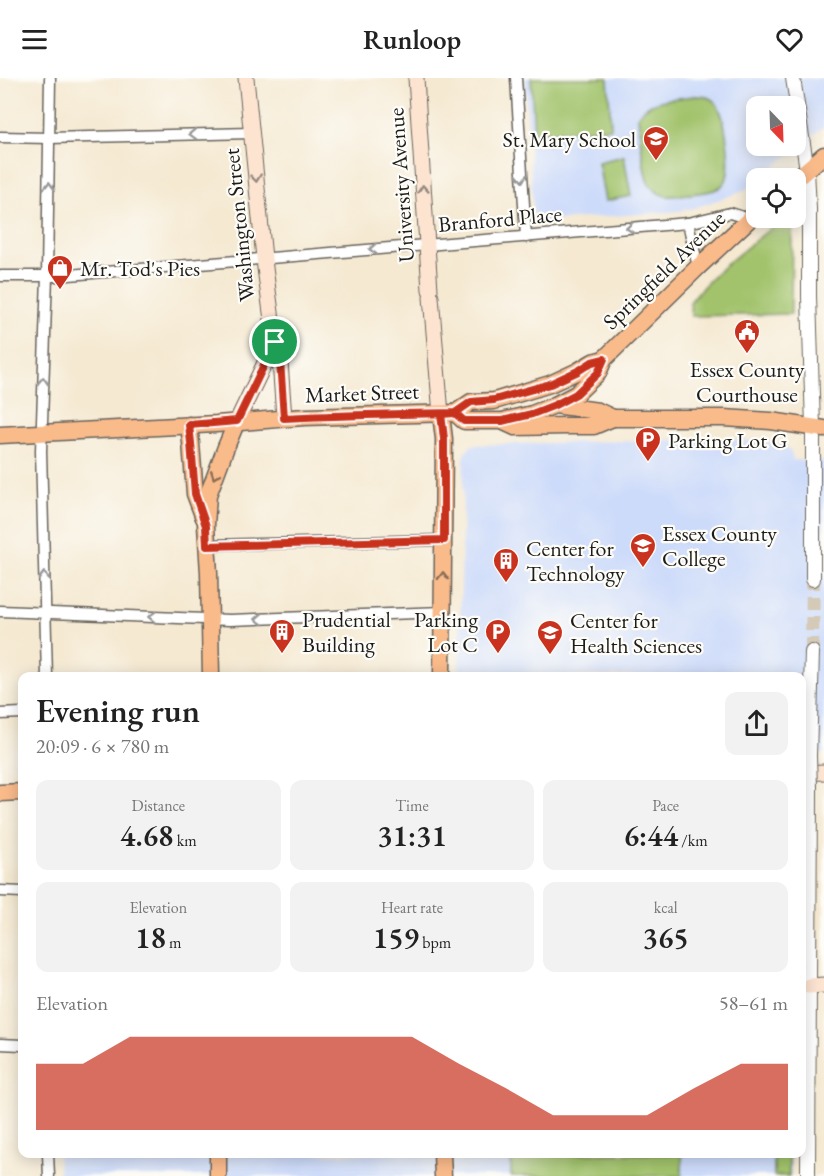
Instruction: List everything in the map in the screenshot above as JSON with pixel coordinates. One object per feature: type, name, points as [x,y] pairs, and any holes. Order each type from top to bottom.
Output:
[{"type":"main road","name":"Washington Street","points":[[246,78],[264,258],[275,342],[280,361],[284,418]]},
{"type":"main road","name":"University Avenue","points":[[416,78],[431,293],[448,413],[444,439],[442,672]]},
{"type":"main road","points":[[806,171],[824,155]]},
{"type":"main road","name":"Springfield Avenue","points":[[502,421],[532,414],[576,394],[598,373],[604,359],[746,222]]},
{"type":"main road","points":[[211,672],[206,526],[208,495],[237,421],[275,342]]},
{"type":"main road","name":"Springfield Avenue","points":[[448,413],[471,402],[494,400],[550,384],[592,362],[604,359]]},
{"type":"main road","name":"Market Street","points":[[494,400],[576,407],[598,411],[612,418]]},
{"type":"main road","name":"Market Street","points":[[0,435],[284,418],[448,413],[464,421],[502,421],[515,427],[594,426],[612,418],[748,419],[818,428]]},
{"type":"main road","points":[[189,425],[195,494],[206,526]]},
{"type":"main road","points":[[806,772],[824,772]]},
{"type":"main road","points":[[0,793],[18,792]]},
{"type":"main road","points":[[218,1158],[218,1176]]},
{"type":"main road","points":[[442,1158],[443,1176]]},
{"type":"street","points":[[47,672],[41,433],[47,276],[50,78]]},
{"type":"street","points":[[516,78],[526,237]]},
{"type":"street","points":[[793,78],[800,168]]},
{"type":"street","points":[[0,137],[251,133]]},
{"type":"street","points":[[806,196],[809,209],[809,296],[818,428],[813,579]]},
{"type":"street","name":"Branford Place","points":[[0,276],[47,276],[526,237],[688,223],[730,213],[746,215]]},
{"type":"street","points":[[688,223],[698,267]]},
{"type":"street","points":[[207,546],[444,540]]},
{"type":"street","points":[[0,611],[230,620],[443,612]]},
{"type":"street","points":[[808,1176],[811,986],[809,756],[812,652]]},
{"type":"street","points":[[0,714],[18,713]]},
{"type":"street","points":[[0,891],[18,892]]},
{"type":"street","points":[[0,1044],[18,1045]]},
{"type":"street","points":[[48,1158],[49,1176]]},
{"type":"shaded area","name":"St. Mary School","points":[[525,78],[824,78],[824,126],[806,141],[806,96],[746,96],[746,156],[788,156],[773,168],[746,168],[746,190],[744,191],[679,211],[534,222]]},
{"type":"shaded area","name":"Essex County College","points":[[729,439],[781,445],[789,449],[793,460],[824,461],[824,753],[806,754],[806,672],[459,672],[464,454],[472,445]]},
{"type":"shaded area","points":[[58,1158],[791,1158],[791,1176],[59,1176]]},
{"type":"green space","points":[[531,78],[608,78],[611,128],[534,133]]},
{"type":"green space","points":[[694,96],[710,99],[719,108],[727,142],[727,176],[722,186],[714,190],[665,196],[657,192],[647,180],[638,116],[642,110],[655,103]]},
{"type":"green space","points":[[624,156],[631,196],[605,201],[598,162]]},
{"type":"green space","points":[[771,228],[792,228],[791,314],[691,316],[690,302],[734,258]]},
{"type":"green space","points":[[511,1158],[682,1158],[682,1176],[511,1176]]},
{"type":"green space","points":[[774,1158],[789,1158],[789,1176],[774,1176]]},
{"type":"tunnel","points":[[812,652],[813,579]]},
{"type":"place","name":"St. Mary School","points":[[656,162]]},
{"type":"place","name":"Mr. Tod's Pies","points":[[60,291]]},
{"type":"place","name":"Essex County Courthouse","points":[[747,355]]},
{"type":"place","name":"Parking Lot G","points":[[648,463]]},
{"type":"place","name":"Essex County College","points":[[643,569]]},
{"type":"place","name":"Center for Technology","points":[[506,584]]},
{"type":"place","name":"Prudential Building","points":[[282,655]]},
{"type":"place","name":"Parking Lot C","points":[[498,655]]},
{"type":"place","name":"Center for Health Sciences","points":[[550,656]]},
{"type":"route","points":[[275,342],[237,421],[189,425],[195,494],[206,526],[207,546],[444,540],[444,439],[441,414],[455,413],[471,402],[494,400],[550,384],[592,362],[604,359],[598,373],[576,394],[532,414],[502,421],[464,421],[455,413],[284,418],[280,361],[275,342]]}]
